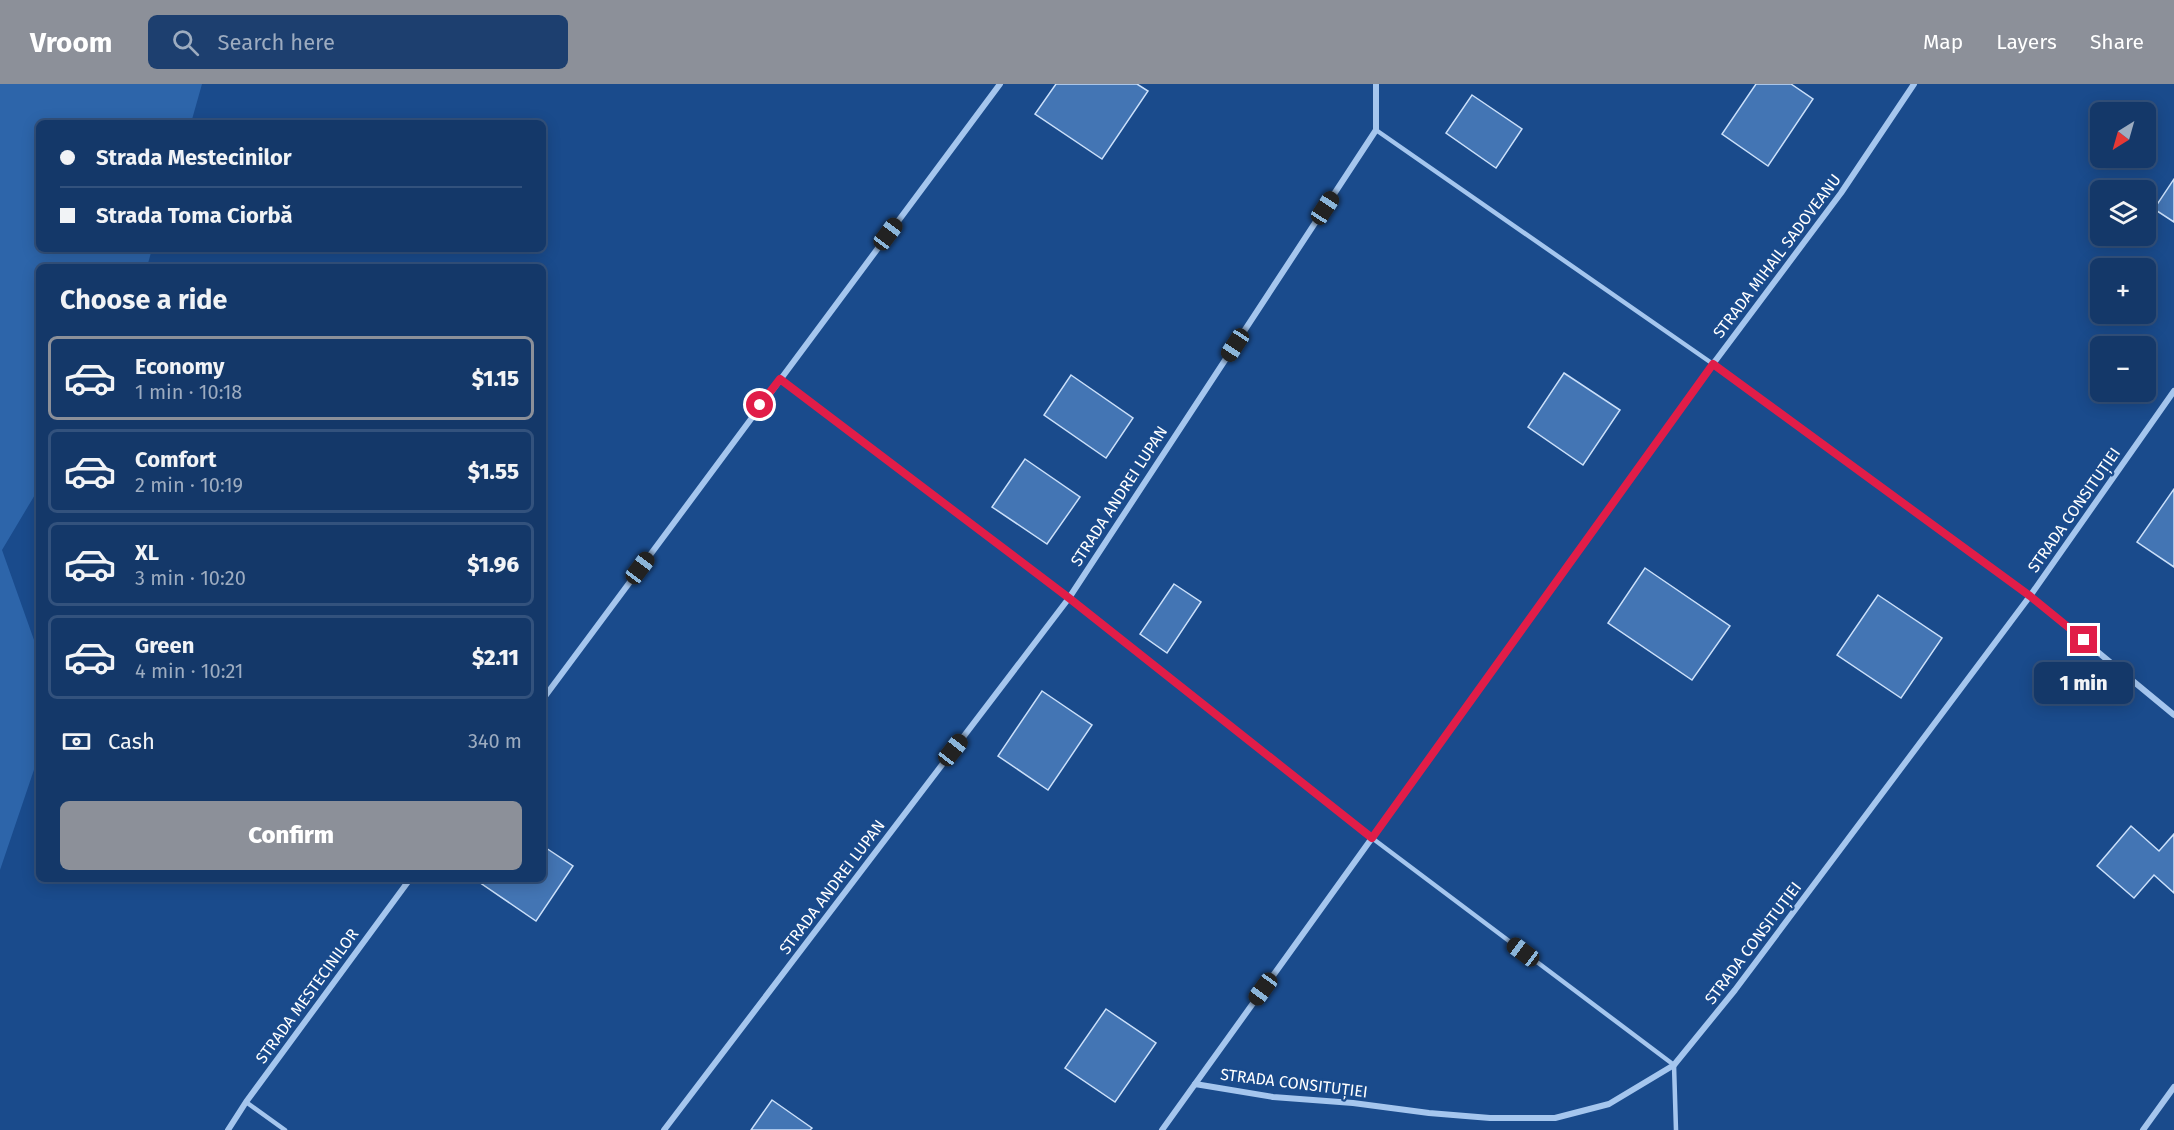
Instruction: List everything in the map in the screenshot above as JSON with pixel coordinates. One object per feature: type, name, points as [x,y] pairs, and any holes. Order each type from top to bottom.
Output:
[{"type":"street","points":[[546,695],[1000,84]]},
{"type":"street","points":[[1376,84],[1376,130]]},
{"type":"street","name":"STRADA MIHAIL SADOVEANU","points":[[1195,1084],[1713,364],[1841,193],[1914,84]]},
{"type":"street","name":"STRADA ANDREI LUPAN","points":[[664,1130],[1069,598],[1376,130]]},
{"type":"street","name":"STRADA CONSITUȚIEI","points":[[1162,1130],[1195,1084],[1273,1097],[1353,1103],[1429,1113],[1490,1118],[1554,1118],[1609,1104],[1674,1065],[1736,990],[2030,596],[2174,391]]},
{"type":"street","points":[[2030,596],[2174,715]]},
{"type":"street","name":"STRADA MESTECINILOR","points":[[228,1130],[246,1102],[408,882]]},
{"type":"street","points":[[2143,1130],[2174,1087]]},
{"type":"lane","points":[[1376,130],[1713,364],[2030,596]]},
{"type":"lane","points":[[780,379],[1069,598],[1372,838],[1674,1065],[1676,1130]]},
{"type":"lane","points":[[246,1102],[285,1130]]},
{"type":"shaded area","points":[[0,84],[202,84],[192,120],[36,120],[36,252],[151,252],[148,264],[36,264],[36,493],[2,550],[36,646],[36,764],[0,870]]},
{"type":"building","points":[[1056,84],[1137,84],[1148,91],[1102,159],[1035,114]]},
{"type":"building","points":[[1756,84],[1791,84],[1813,99],[1768,166],[1722,134]]},
{"type":"building","points":[[1472,95],[1522,129],[1496,168],[1446,133]]},
{"type":"building","points":[[2174,179],[2174,222],[2156,210],[2156,206]]},
{"type":"building","points":[[1564,373],[1620,410],[1583,465],[1528,427]]},
{"type":"building","points":[[1071,375],[1133,418],[1106,458],[1044,415]]},
{"type":"building","points":[[1025,459],[1080,497],[1047,544],[992,507]]},
{"type":"building","points":[[2174,489],[2174,567],[2137,542]]},
{"type":"building","points":[[1645,568],[1730,626],[1692,680],[1608,623]]},
{"type":"building","points":[[1174,584],[1201,602],[1167,653],[1140,634]]},
{"type":"building","points":[[1878,595],[1942,638],[1901,698],[1837,655]]},
{"type":"building","points":[[1042,691],[1092,725],[1048,790],[998,756]]},
{"type":"building","points":[[2131,826],[2159,851],[2174,834],[2174,893],[2154,875],[2134,898],[2097,866]]},
{"type":"building","points":[[546,848],[573,866],[536,921],[479,882],[546,882]]},
{"type":"building","points":[[1106,1009],[1156,1043],[1115,1102],[1065,1068]]},
{"type":"building","points":[[772,1100],[812,1128],[810,1130],[751,1130]]},
{"type":"route","points":[[760,405],[780,379],[1069,598],[1372,838],[1713,364],[2030,596],[2084,640]]}]
